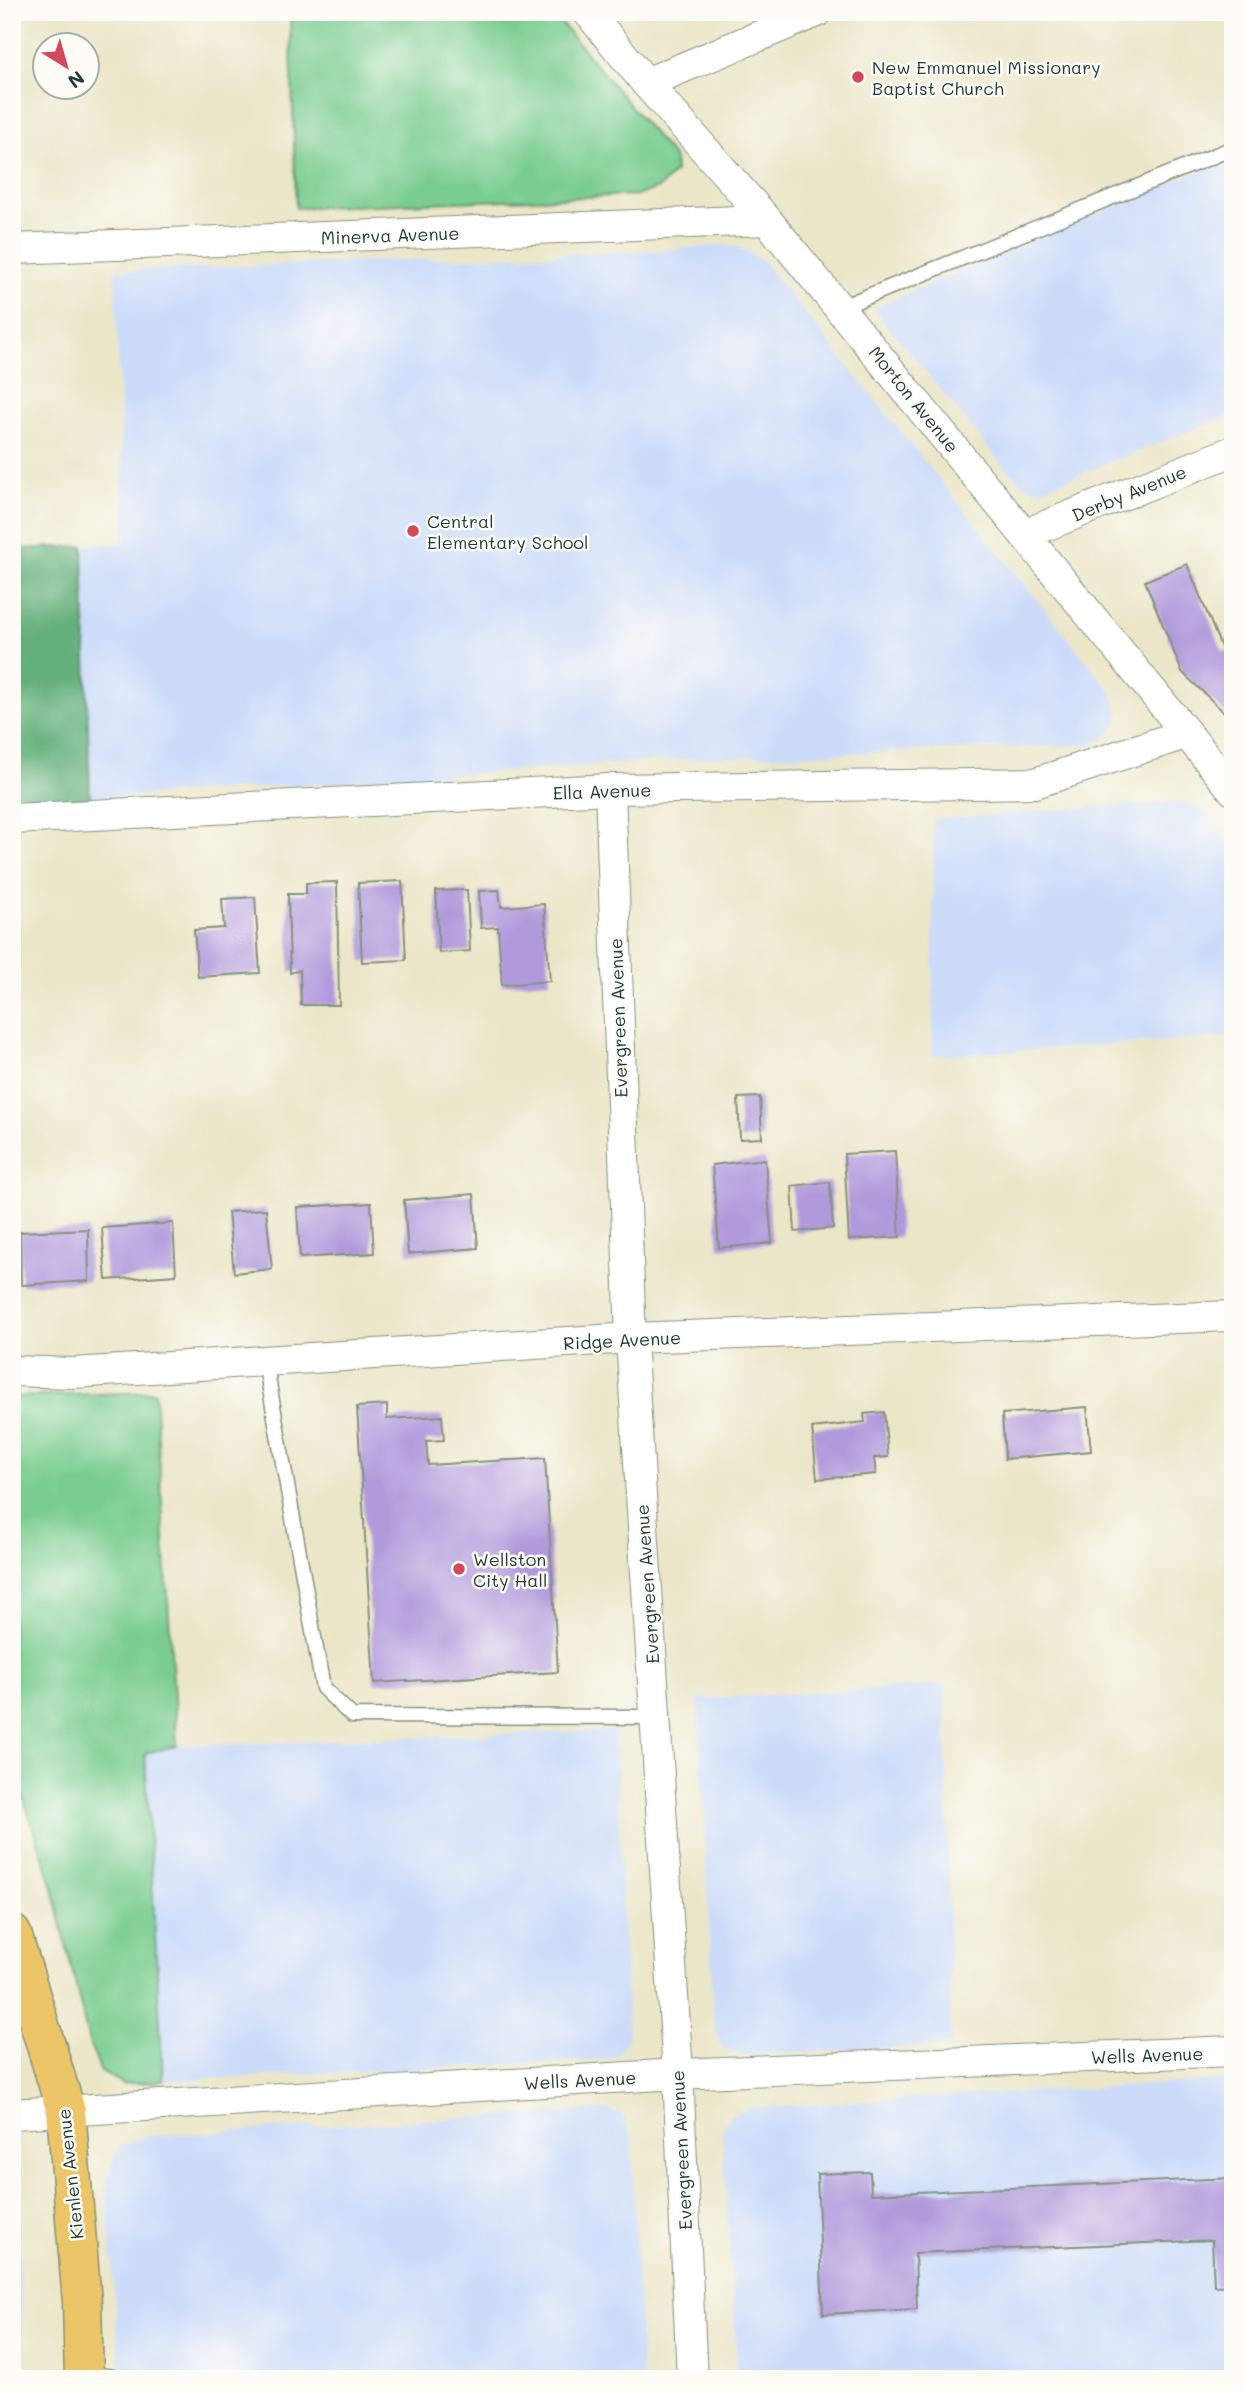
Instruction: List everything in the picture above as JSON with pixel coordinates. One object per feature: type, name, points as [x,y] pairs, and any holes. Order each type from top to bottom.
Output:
[{"type":"main road","name":"Kienlen Avenue","points":[[12,1934],[66,2111],[82,2302],[84,2376]]},
{"type":"street","name":"Morton Avenue","points":[[588,12],[839,307],[1185,734],[1217,762],[1233,790]]},
{"type":"street","points":[[646,83],[817,12]]},
{"type":"street","name":"Minerva Avenue","points":[[12,249],[767,220]]},
{"type":"street","name":"Derby Avenue","points":[[1025,534],[1233,452]]},
{"type":"street","name":"Ella Avenue","points":[[12,819],[610,789],[1035,783],[1185,734]]},
{"type":"street","name":"Evergreen Avenue","points":[[610,789],[631,1338],[678,2074],[692,2379]]},
{"type":"street","name":"Ridge Avenue","points":[[12,1371],[73,1373],[631,1338],[1233,1316]]},
{"type":"street","name":"Wells Avenue","points":[[12,2114],[678,2074],[1233,2051]]},
{"type":"lane","points":[[839,307],[1233,148]]},
{"type":"lane","points":[[265,1361],[323,1688],[352,1716],[655,1717]]},
{"type":"lane","points":[[84,2376],[126,2379]]},
{"type":"shaded area","points":[[1233,156],[1233,414],[1039,490],[1024,485],[1003,466],[873,308]]},
{"type":"shaded area","name":"Central Elementary School","points":[[724,245],[743,249],[763,261],[1113,694],[1119,715],[1113,732],[1090,745],[702,758],[90,799],[83,546],[125,543],[115,271],[653,251]]},
{"type":"shaded area","points":[[1168,802],[1188,804],[1206,813],[1233,846],[1233,1037],[933,1056],[933,819]]},
{"type":"shaded area","points":[[945,1685],[951,2045],[741,2055],[721,2046],[714,2024],[698,1699]]},
{"type":"shaded area","points":[[615,1730],[628,2037],[617,2056],[600,2060],[163,2081],[145,1752],[177,1746]]},
{"type":"shaded area","points":[[1233,2080],[1233,2379],[738,2379],[722,2131],[730,2116],[751,2108]]},
{"type":"shaded area","points":[[605,2110],[622,2114],[631,2135],[642,2379],[121,2379],[106,2189],[111,2166],[121,2145],[149,2136]]},
{"type":"shaded area","points":[[12,2182],[17,2205],[24,2379],[12,2379]]},
{"type":"green space","points":[[290,12],[552,12],[674,158],[675,172],[659,188],[638,195],[296,208]]},
{"type":"green space","points":[[83,546],[90,799],[12,802],[12,549]]},
{"type":"green space","points":[[155,1392],[177,1746],[145,1753],[163,2081],[123,2084],[100,2070],[89,2042],[51,1880],[12,1764],[12,1397]]},
{"type":"building","points":[[1187,564],[1223,652],[1233,648],[1233,721],[1182,672],[1145,581]]},
{"type":"building","points":[[402,881],[406,960],[362,962],[358,883]]},
{"type":"building","points":[[337,882],[339,1005],[301,1005],[300,970],[290,973],[288,894],[306,894],[306,883]]},
{"type":"building","points":[[467,890],[470,951],[439,953],[436,891]]},
{"type":"building","points":[[499,890],[501,907],[544,904],[550,981],[502,985],[498,927],[481,928],[479,891]]},
{"type":"building","points":[[255,897],[260,973],[198,977],[194,930],[224,928],[222,899]]},
{"type":"building","points":[[760,1097],[762,1138],[740,1139],[738,1098]]},
{"type":"building","points":[[895,1151],[900,1237],[849,1240],[844,1154]]},
{"type":"building","points":[[765,1159],[772,1243],[719,1248],[712,1165]]},
{"type":"building","points":[[830,1182],[833,1228],[795,1232],[792,1186]]},
{"type":"building","points":[[474,1194],[478,1248],[408,1254],[404,1200]]},
{"type":"building","points":[[371,1203],[374,1253],[300,1258],[297,1207]]},
{"type":"building","points":[[266,1209],[272,1269],[234,1273],[228,1212]]},
{"type":"building","points":[[173,1223],[176,1275],[106,1280],[102,1228]]},
{"type":"building","points":[[88,1229],[89,1281],[21,1285],[20,1232]]},
{"type":"building","name":"Wellston City Hall","points":[[387,1405],[387,1419],[442,1416],[444,1440],[426,1441],[428,1465],[545,1458],[558,1672],[374,1683],[357,1407]]},
{"type":"building","points":[[1087,1407],[1091,1451],[1005,1459],[1002,1414]]},
{"type":"building","points":[[884,1412],[888,1457],[874,1458],[876,1474],[817,1479],[812,1428],[865,1422],[864,1414]]},
{"type":"building","points":[[870,2172],[871,2194],[1233,2178],[1233,2285],[1214,2286],[1212,2240],[915,2253],[917,2309],[823,2314],[817,2174]]},
{"type":"place","name":"New Emmanuel Missionary Baptist Church","points":[[858,77]]},
{"type":"place","name":"Central Elementary School","points":[[413,531]]},
{"type":"place","name":"Wellston City Hall","points":[[459,1569]]}]
